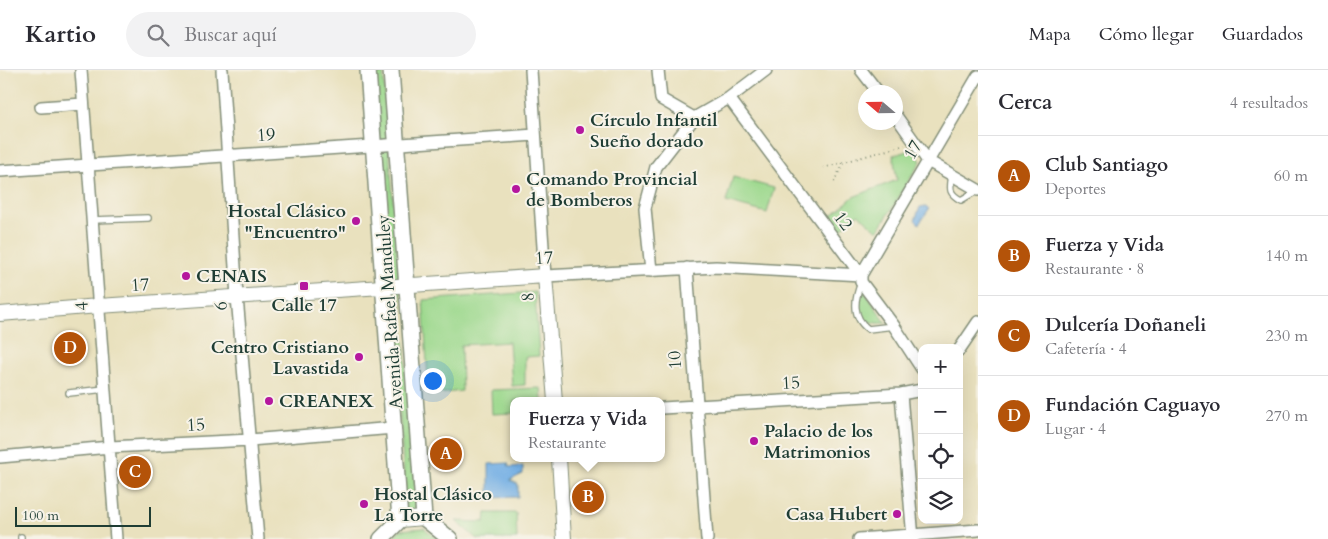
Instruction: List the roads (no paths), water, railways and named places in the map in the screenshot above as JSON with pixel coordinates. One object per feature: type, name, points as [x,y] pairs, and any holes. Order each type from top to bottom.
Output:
[{"type":"main road","name":"Avenida Rafael Manduley","points":[[368,70],[400,520]]},
{"type":"main road","name":"Avenida Rafael Manduley","points":[[391,70],[424,518]]},
{"type":"main road","points":[[424,518],[450,539]]},
{"type":"main road","points":[[381,539],[400,520]]},
{"type":"street","name":"4","points":[[81,70],[116,539]]},
{"type":"street","name":"6","points":[[222,70],[258,539]]},
{"type":"street","name":"8","points":[[531,70],[555,397]]},
{"type":"street","points":[[658,70],[661,99],[694,118]]},
{"type":"street","points":[[652,270],[645,208],[656,166],[694,118],[729,98],[766,70]]},
{"type":"street","points":[[861,70],[873,85]]},
{"type":"street","name":"17","points":[[0,314],[545,276],[687,268],[716,267],[861,278],[978,76]]},
{"type":"street","name":"12","points":[[729,98],[861,278],[918,364]]},
{"type":"street","points":[[41,107],[83,104]]},
{"type":"street","points":[[903,126],[928,161],[978,190]]},
{"type":"street","name":"19","points":[[0,171],[535,134]]},
{"type":"street","name":"10","points":[[687,268],[707,539]]},
{"type":"street","points":[[963,344],[977,324]]},
{"type":"street","name":"15","points":[[665,408],[901,394],[918,391]]},
{"type":"street","points":[[901,394],[913,537]]},
{"type":"street","name":"15","points":[[0,457],[110,447],[250,440],[394,428]]},
{"type":"street","points":[[559,462],[564,539]]},
{"type":"street","points":[[400,520],[424,518]]},
{"type":"street","points":[[859,539],[913,537],[978,530]]},
{"type":"lane","points":[[952,175],[950,190],[953,196],[961,200],[978,190]]},
{"type":"lane","points":[[92,220],[148,218]]},
{"type":"lane","points":[[861,278],[857,292],[856,311],[860,323],[868,329],[894,326]]},
{"type":"lane","points":[[69,393],[105,389]]},
{"type":"water","points":[[926,206],[929,209],[919,224],[915,220],[920,207]]},
{"type":"water","points":[[508,463],[509,467],[523,466],[523,474],[510,480],[518,484],[518,497],[489,498],[489,464]]},
{"type":"place","name":"Círculo Infantil Sueño dorado","points":[[580,130]]},
{"type":"place","name":"Comando Provincial de Bomberos","points":[[516,189]]},
{"type":"place","name":"Hostal Clásico \"Encuentro\"","points":[[356,221]]},
{"type":"place","name":"CENAIS","points":[[186,276]]},
{"type":"place","name":"Calle 17","points":[[304,286]]},
{"type":"place","name":"Fundación Caguayo","points":[[70,348]]},
{"type":"place","name":"Centro Cristiano Lavastida","points":[[359,357]]},
{"type":"place","name":"CREANEX","points":[[269,401]]},
{"type":"place","name":"Palacio de los Matrimonios","points":[[754,441]]},
{"type":"place","name":"Club Santiago","points":[[446,454]]},
{"type":"place","name":"Dulcería Doñaneli","points":[[135,472]]},
{"type":"place","name":"Fuerza y Vida","points":[[588,497]]},
{"type":"place","name":"Hostal Clásico La Torre","points":[[364,504]]},
{"type":"place","name":"Casa Hubert","points":[[897,514]]}]
